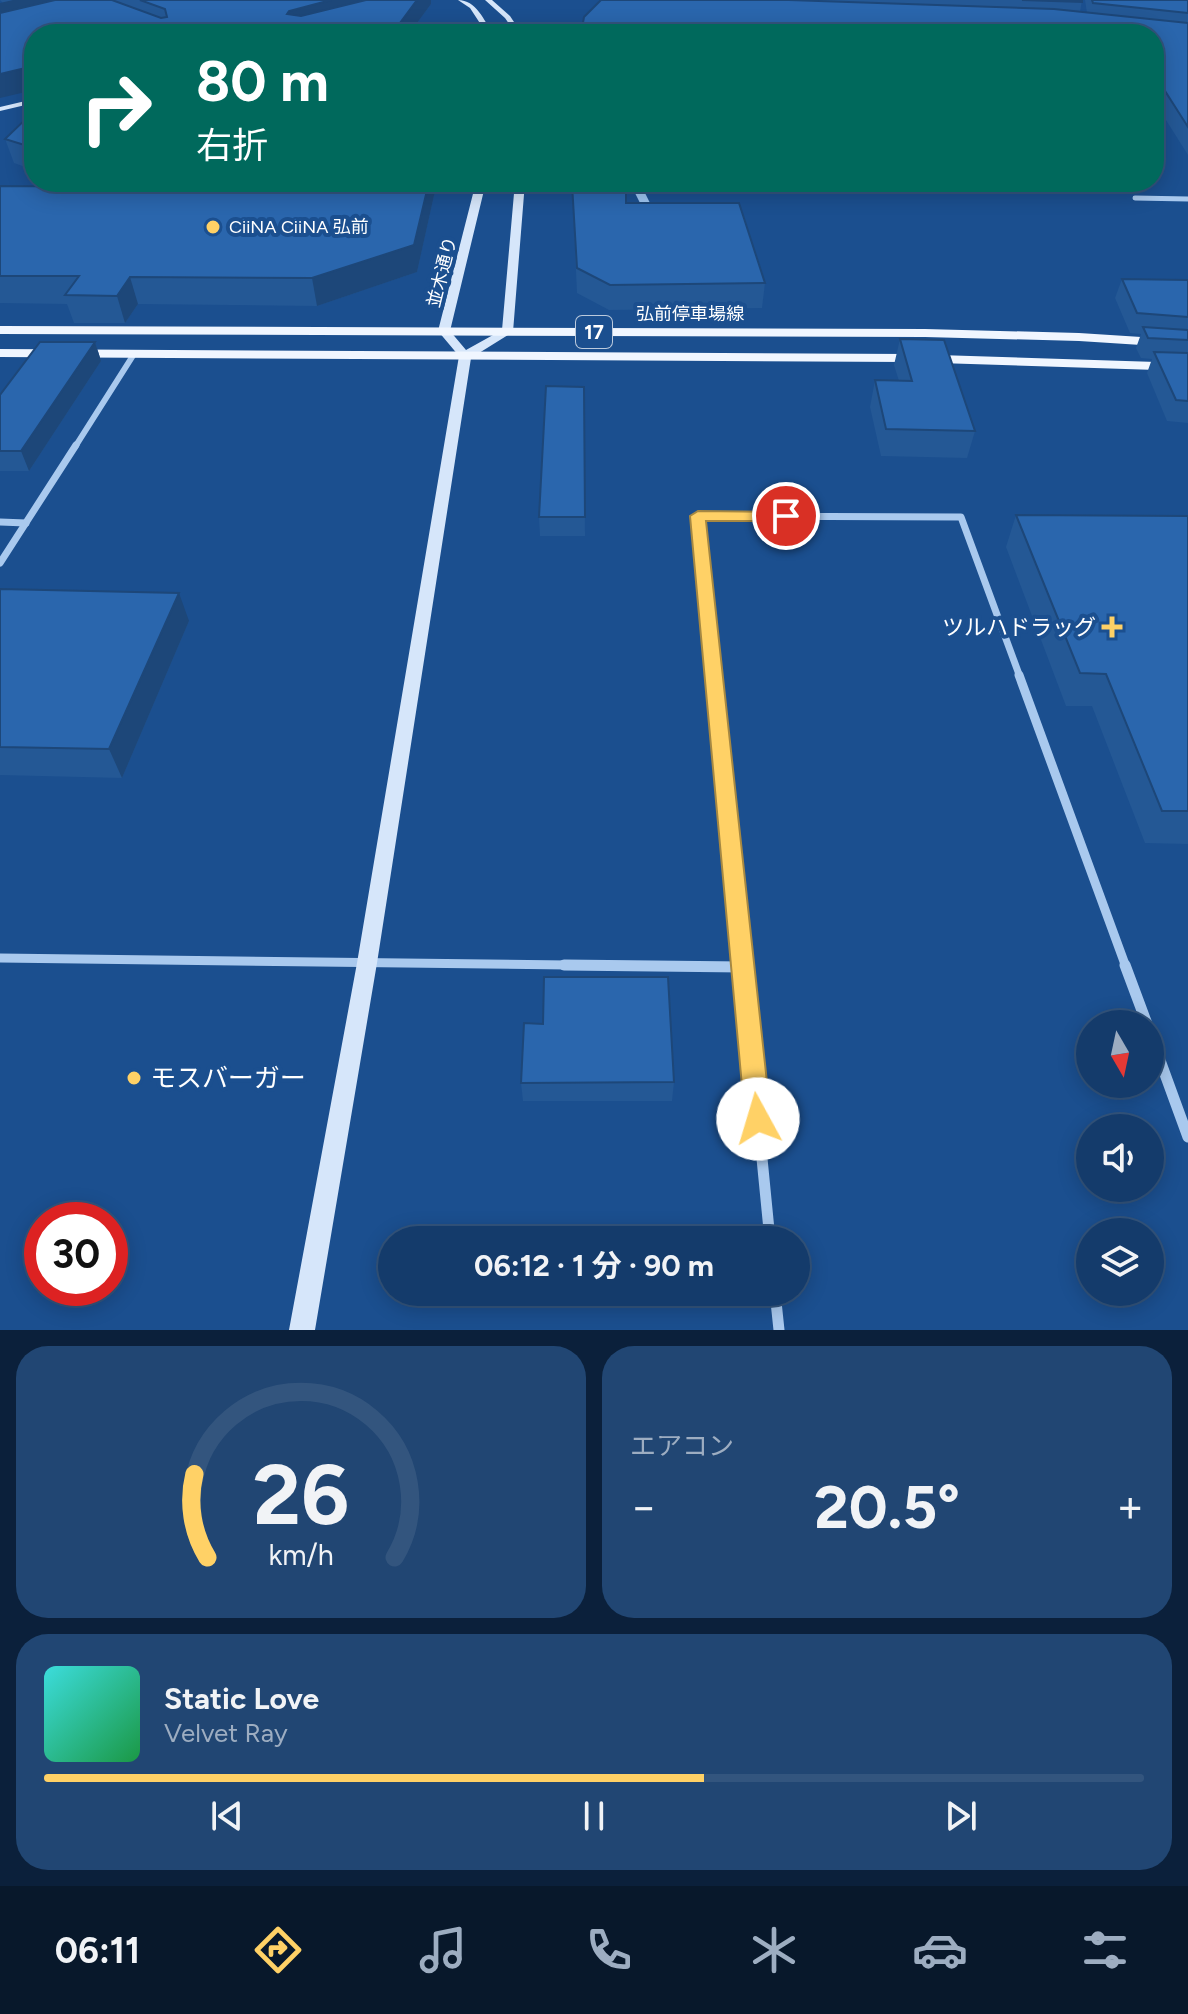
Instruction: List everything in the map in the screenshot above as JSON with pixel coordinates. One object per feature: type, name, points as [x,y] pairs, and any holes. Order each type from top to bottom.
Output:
[{"type":"main road","name":"弘前停車場線","points":[[0,330],[925,333],[1079,337],[1188,344]]},
{"type":"main road","name":"弘前停車場線","points":[[0,353],[907,358],[1188,367]]},
{"type":"street","points":[[461,0],[472,7],[483,24]]},
{"type":"street","points":[[488,0],[513,24]]},
{"type":"street","points":[[0,109],[24,103]]},
{"type":"street","name":"並木通り","points":[[465,356],[444,331],[479,192]]},
{"type":"street","points":[[302,1330],[367,963],[465,356],[507,332],[519,192]]},
{"type":"street","points":[[1135,198],[1188,199]]},
{"type":"street","points":[[0,563],[134,354]]},
{"type":"street","points":[[769,1226],[698,516],[961,517],[1142,1010]]},
{"type":"street","points":[[0,522],[26,523]]},
{"type":"street","points":[[0,958],[743,967]]},
{"type":"street","points":[[1164,1071],[1188,1137]]},
{"type":"street","points":[[776,1306],[779,1330]]},
{"type":"building","points":[[55,0],[112,0],[161,18],[167,17],[165,9],[140,0],[331,0],[287,14],[301,16],[366,0],[417,0],[399,24],[24,24],[24,68],[0,74],[0,13]]},
{"type":"building","points":[[601,0],[789,0],[1054,9],[1188,23],[1188,127],[1164,91],[1164,24],[583,24],[584,17]]},
{"type":"building","points":[[1022,0],[1082,0],[1082,2]]},
{"type":"building","points":[[1092,0],[1188,0],[1188,13],[1093,3]]},
{"type":"building","points":[[24,121],[24,145],[5,139]]},
{"type":"building","name":"CiiNA CiiNA 弘前","points":[[0,186],[24,186],[24,192],[427,192],[414,245],[312,278],[130,277],[117,296],[65,295],[79,276],[0,276]]},
{"type":"building","points":[[572,192],[626,192],[626,203],[739,203],[765,283],[610,285],[577,268]]},
{"type":"building","points":[[1122,279],[1188,280],[1188,317],[1137,313]]},
{"type":"building","points":[[1143,327],[1188,330],[1188,340],[1148,338]]},
{"type":"building","points":[[900,339],[944,340],[975,431],[886,429],[875,380],[912,381]]},
{"type":"building","points":[[40,342],[95,342],[21,451],[0,451],[0,395]]},
{"type":"building","points":[[1154,352],[1188,353],[1188,401],[1176,400]]},
{"type":"building","points":[[546,386],[584,387],[585,517],[539,517]]},
{"type":"building","name":"ツルハドラッグ","points":[[1016,515],[1188,516],[1188,811],[1162,811],[1106,674],[1080,673]]},
{"type":"building","points":[[0,589],[179,593],[109,749],[0,747]]},
{"type":"building","points":[[544,977],[668,977],[674,1082],[521,1083],[524,1023],[543,1024]]},
{"type":"waterway","points":[[640,192],[651,215],[646,224]]},
{"type":"place","name":"CiiNA CiiNA 弘前","points":[[213,227]]},
{"type":"place","name":"ツルハドラッグ","points":[[1112,627]]},
{"type":"place","name":"モスバーガー","points":[[134,1078]]},
{"type":"route","points":[[758,1119],[698,516],[786,516]]}]
